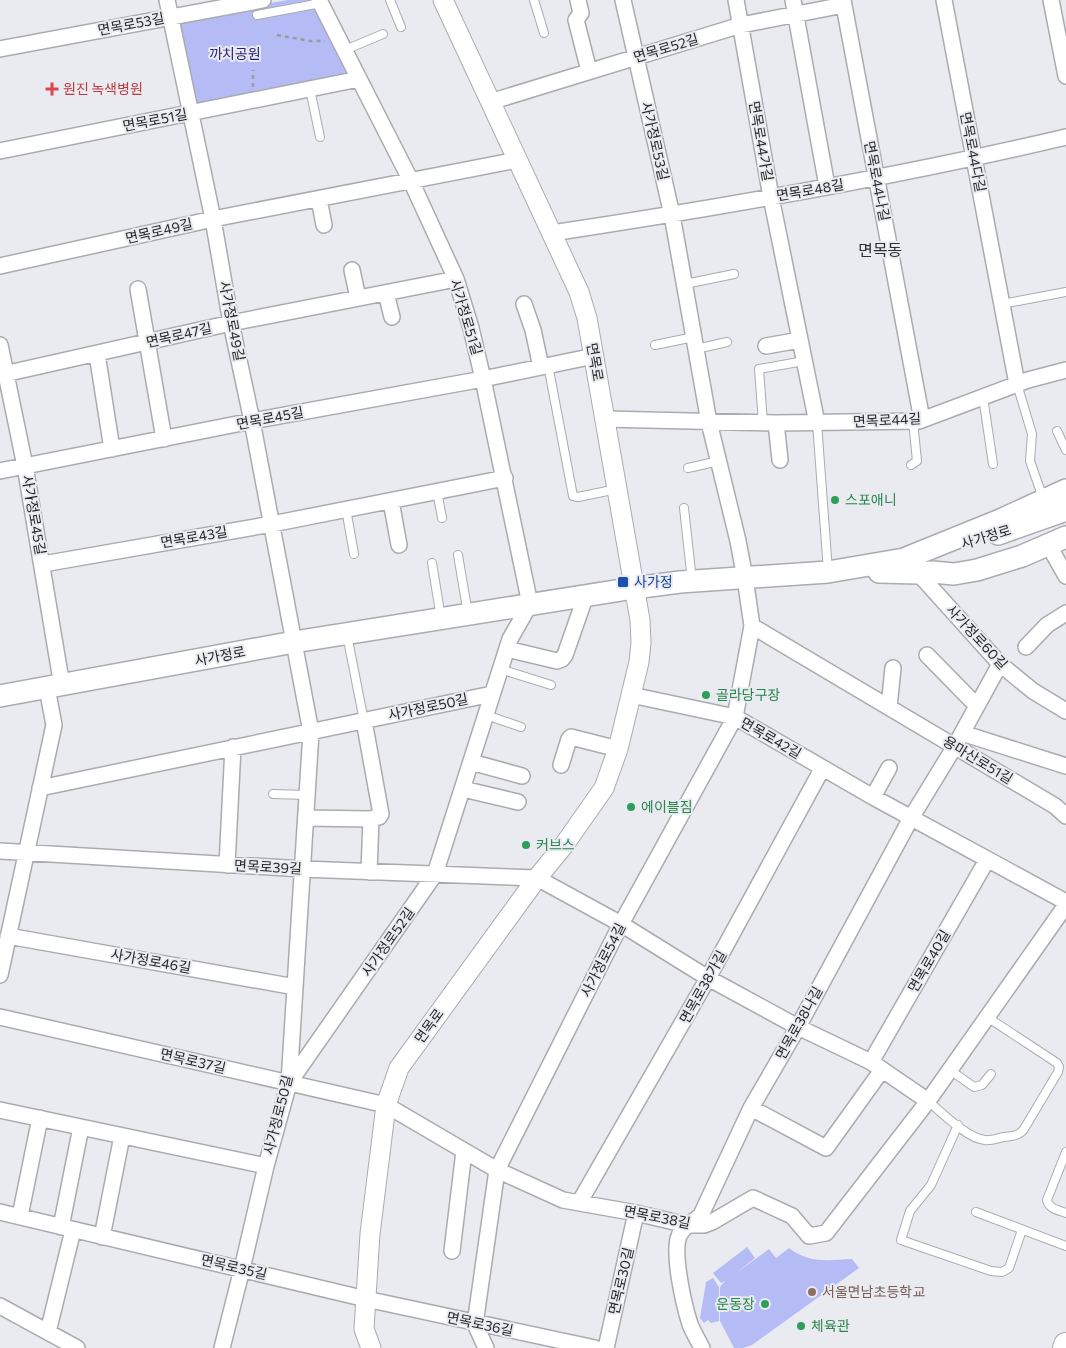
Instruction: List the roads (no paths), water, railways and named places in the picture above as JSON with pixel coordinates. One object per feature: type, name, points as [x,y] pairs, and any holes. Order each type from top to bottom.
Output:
[{"type":"main road","points":[[918,568],[998,521],[1066,490]]},
{"type":"main road","name":"사가정로","points":[[918,568],[971,543],[1066,510]]},
{"type":"main road","name":"사가정로","points":[[0,696],[294,642],[634,588],[692,581],[835,571],[918,568],[987,557],[1066,527]]},
{"type":"main road","points":[[918,568],[954,574],[978,570],[1022,556],[1057,541]]},
{"type":"street","name":"사가정로49길","points":[[167,0],[213,219],[231,323],[252,421],[294,642]]},
{"type":"street","name":"면목로53길","points":[[0,49],[263,0]]},
{"type":"street","name":"면목로","points":[[371,1348],[364,1329],[370,1234],[386,1105],[399,1068],[537,878],[599,797],[608,780],[618,749],[639,662],[641,644],[640,620],[587,318],[579,292],[443,0]]},
{"type":"street","points":[[578,0],[580,13],[576,20],[589,71]]},
{"type":"street","name":"사가정로53길","points":[[622,0],[672,215],[709,422],[745,578]]},
{"type":"street","name":"면목로44가길","points":[[736,0],[771,197],[817,423]]},
{"type":"street","name":"면목로44다길","points":[[944,0],[1017,384]]},
{"type":"street","points":[[1051,0],[1066,76]]},
{"type":"street","name":"사가정로51길","points":[[320,2],[411,181],[456,279],[471,328],[483,378],[530,604]]},
{"type":"street","name":"면목로52길","points":[[490,102],[794,7],[844,2]]},
{"type":"street","name":"면목로44나길","points":[[844,2],[918,420]]},
{"type":"street","points":[[794,7],[827,186]]},
{"type":"street","name":"면목로51길","points":[[0,151],[359,78]]},
{"type":"street","name":"면목로48길","points":[[552,234],[672,215],[876,178],[1066,137]]},
{"type":"street","name":"면목로49길","points":[[0,266],[213,219],[517,160]]},
{"type":"street","points":[[319,199],[324,225]]},
{"type":"street","points":[[352,270],[358,298]]},
{"type":"street","name":"면목로47길","points":[[3,374],[231,323],[456,279]]},
{"type":"street","points":[[138,289],[164,439]]},
{"type":"street","points":[[386,293],[392,317]]},
{"type":"street","points":[[524,304],[544,366]]},
{"type":"street","points":[[766,346],[800,340]]},
{"type":"street","name":"사가정로45길","points":[[0,345],[3,374],[25,466],[43,564],[54,687]]},
{"type":"street","points":[[98,354],[112,449]]},
{"type":"street","name":"면목로45길","points":[[0,471],[594,356]]},
{"type":"street","name":"면목로44길","points":[[605,419],[769,423],[918,420],[1017,384],[1066,370]]},
{"type":"street","points":[[769,423],[780,460]]},
{"type":"street","name":"면목로43길","points":[[43,564],[272,524],[505,478]]},
{"type":"street","points":[[391,500],[399,545]]},
{"type":"street","points":[[1057,541],[1066,576]]},
{"type":"street","name":"사가정로60길","points":[[918,568],[1000,664],[1033,691],[1066,711]]},
{"type":"street","name":"사가정로54길","points":[[476,1324],[497,1170],[621,924],[735,717],[752,626],[745,578]]},
{"type":"street","points":[[507,648],[560,661],[565,654],[586,595]]},
{"type":"street","name":"사가정로52길","points":[[289,1083],[435,874],[510,639],[530,604]]},
{"type":"street","points":[[1026,647],[1047,626],[1066,612]]},
{"type":"street","name":"용마산로51길","points":[[752,626],[1055,806],[1066,816]]},
{"type":"street","name":"사가정로50길","points":[[222,1348],[266,1166],[289,1083],[311,732],[294,642]]},
{"type":"street","points":[[927,655],[977,706]]},
{"type":"street","name":"면목로38나길","points":[[702,1348],[690,1325],[678,1273],[679,1235],[702,1212],[751,1108],[798,1027],[911,818],[962,733],[1000,664]]},
{"type":"street","points":[[889,707],[893,668]]},
{"type":"street","points":[[0,975],[54,725],[54,687]]},
{"type":"street","name":"사가정로50길","points":[[311,732],[492,694]]},
{"type":"street","name":"면목로42길","points":[[631,695],[735,717],[873,797],[1066,904]]},
{"type":"street","points":[[306,818],[371,819],[378,817],[382,812],[364,721]]},
{"type":"street","points":[[40,788],[311,732]]},
{"type":"street","points":[[962,733],[1066,766]]},
{"type":"street","points":[[561,765],[571,736],[618,749]]},
{"type":"street","points":[[227,865],[233,747]]},
{"type":"street","points":[[471,762],[522,776]]},
{"type":"street","name":"면목로38가길","points":[[579,1203],[708,978],[822,768]]},
{"type":"street","points":[[873,797],[889,768]]},
{"type":"street","points":[[463,789],[518,802]]},
{"type":"street","points":[[369,872],[371,819]]},
{"type":"street","name":"면목로39길","points":[[0,851],[302,869],[537,878]]},
{"type":"street","name":"면목로40길","points":[[751,1108],[826,1148],[876,1066],[987,860]]},
{"type":"street","points":[[537,878],[621,924],[708,978],[798,1027],[876,1066],[928,1101],[1066,904]]},
{"type":"street","name":"사가정로46길","points":[[8,936],[295,987]]},
{"type":"street","name":"면목로37길","points":[[0,1016],[386,1105]]},
{"type":"street","name":"면목로38길","points":[[386,1105],[497,1170],[556,1197],[687,1225],[704,1225],[712,1222],[752,1198],[792,1216],[809,1236],[826,1233],[928,1101]]},
{"type":"street","points":[[0,1112],[40,1118],[266,1166]]},
{"type":"street","points":[[20,1216],[40,1118]]},
{"type":"street","points":[[48,1332],[67,1229],[81,1127]]},
{"type":"street","points":[[102,1236],[122,1136]]},
{"type":"street","points":[[452,1251],[464,1151]]},
{"type":"street","name":"면목로35길","points":[[0,1212],[366,1299]]},
{"type":"street","name":"면목로30길","points":[[606,1348],[636,1213]]},
{"type":"street","name":"면목로36길","points":[[366,1299],[595,1348]]},
{"type":"street","points":[[0,1306],[77,1348]]},
{"type":"street","points":[[476,1324],[486,1348]]},
{"type":"lane","points":[[390,0],[401,27]]},
{"type":"lane","points":[[534,0],[544,33]]},
{"type":"lane","points":[[257,15],[320,2]]},
{"type":"lane","points":[[341,44],[383,34]]},
{"type":"lane","points":[[310,89],[320,137]]},
{"type":"lane","points":[[684,284],[734,274]]},
{"type":"lane","points":[[1002,304],[1066,292]]},
{"type":"lane","points":[[654,345],[728,342]]},
{"type":"lane","points":[[769,423],[759,369],[804,361]]},
{"type":"lane","points":[[544,366],[573,496],[578,497],[617,489]]},
{"type":"lane","points":[[1017,384],[1032,434],[1030,461],[1044,499]]},
{"type":"lane","points":[[983,397],[993,464]]},
{"type":"lane","points":[[911,465],[917,460],[918,420]]},
{"type":"lane","points":[[817,423],[835,571]]},
{"type":"lane","points":[[1057,431],[1066,450]]},
{"type":"lane","points":[[688,468],[719,461]]},
{"type":"lane","points":[[437,491],[442,518]]},
{"type":"lane","points":[[684,508],[692,581]]},
{"type":"lane","points":[[346,509],[354,554]]},
{"type":"lane","points":[[458,555],[468,614]]},
{"type":"lane","points":[[432,563],[441,619]]},
{"type":"lane","points":[[347,634],[364,721]]},
{"type":"lane","points":[[500,669],[551,685]]},
{"type":"lane","points":[[486,714],[521,727]]},
{"type":"lane","points":[[273,794],[307,795]]},
{"type":"lane","points":[[928,1101],[970,1134],[984,1140],[1020,1134],[1059,1070],[1057,1063],[987,1017]]},
{"type":"lane","points":[[950,1070],[974,1087],[982,1085],[991,1074]]},
{"type":"lane","points":[[958,1125],[931,1186],[910,1211],[901,1240],[991,1271],[1002,1272],[1009,1268],[1022,1230]]},
{"type":"lane","points":[[1066,1152],[1048,1200],[1049,1205],[1053,1208],[1066,1213]]},
{"type":"lane","points":[[976,1212],[1066,1246]]},
{"type":"place","name":"원진 녹색병원","points":[[52,89]]},
{"type":"place","name":"스포애니","points":[[835,500]]},
{"type":"place","name":"사가정","points":[[623,582]]},
{"type":"place","name":"골라당구장","points":[[706,695]]},
{"type":"place","name":"에이블짐","points":[[631,807]]},
{"type":"place","name":"커브스","points":[[526,845]]},
{"type":"place","name":"서울면남초등학교","points":[[812,1292]]},
{"type":"place","name":"운동장","points":[[765,1304]]},
{"type":"place","name":"체육관","points":[[801,1326]]},
{"type":"district","name":"면목동","points":[[880,250]]},
{"type":"park label","name":"까치공원","points":[[235,54]]}]
